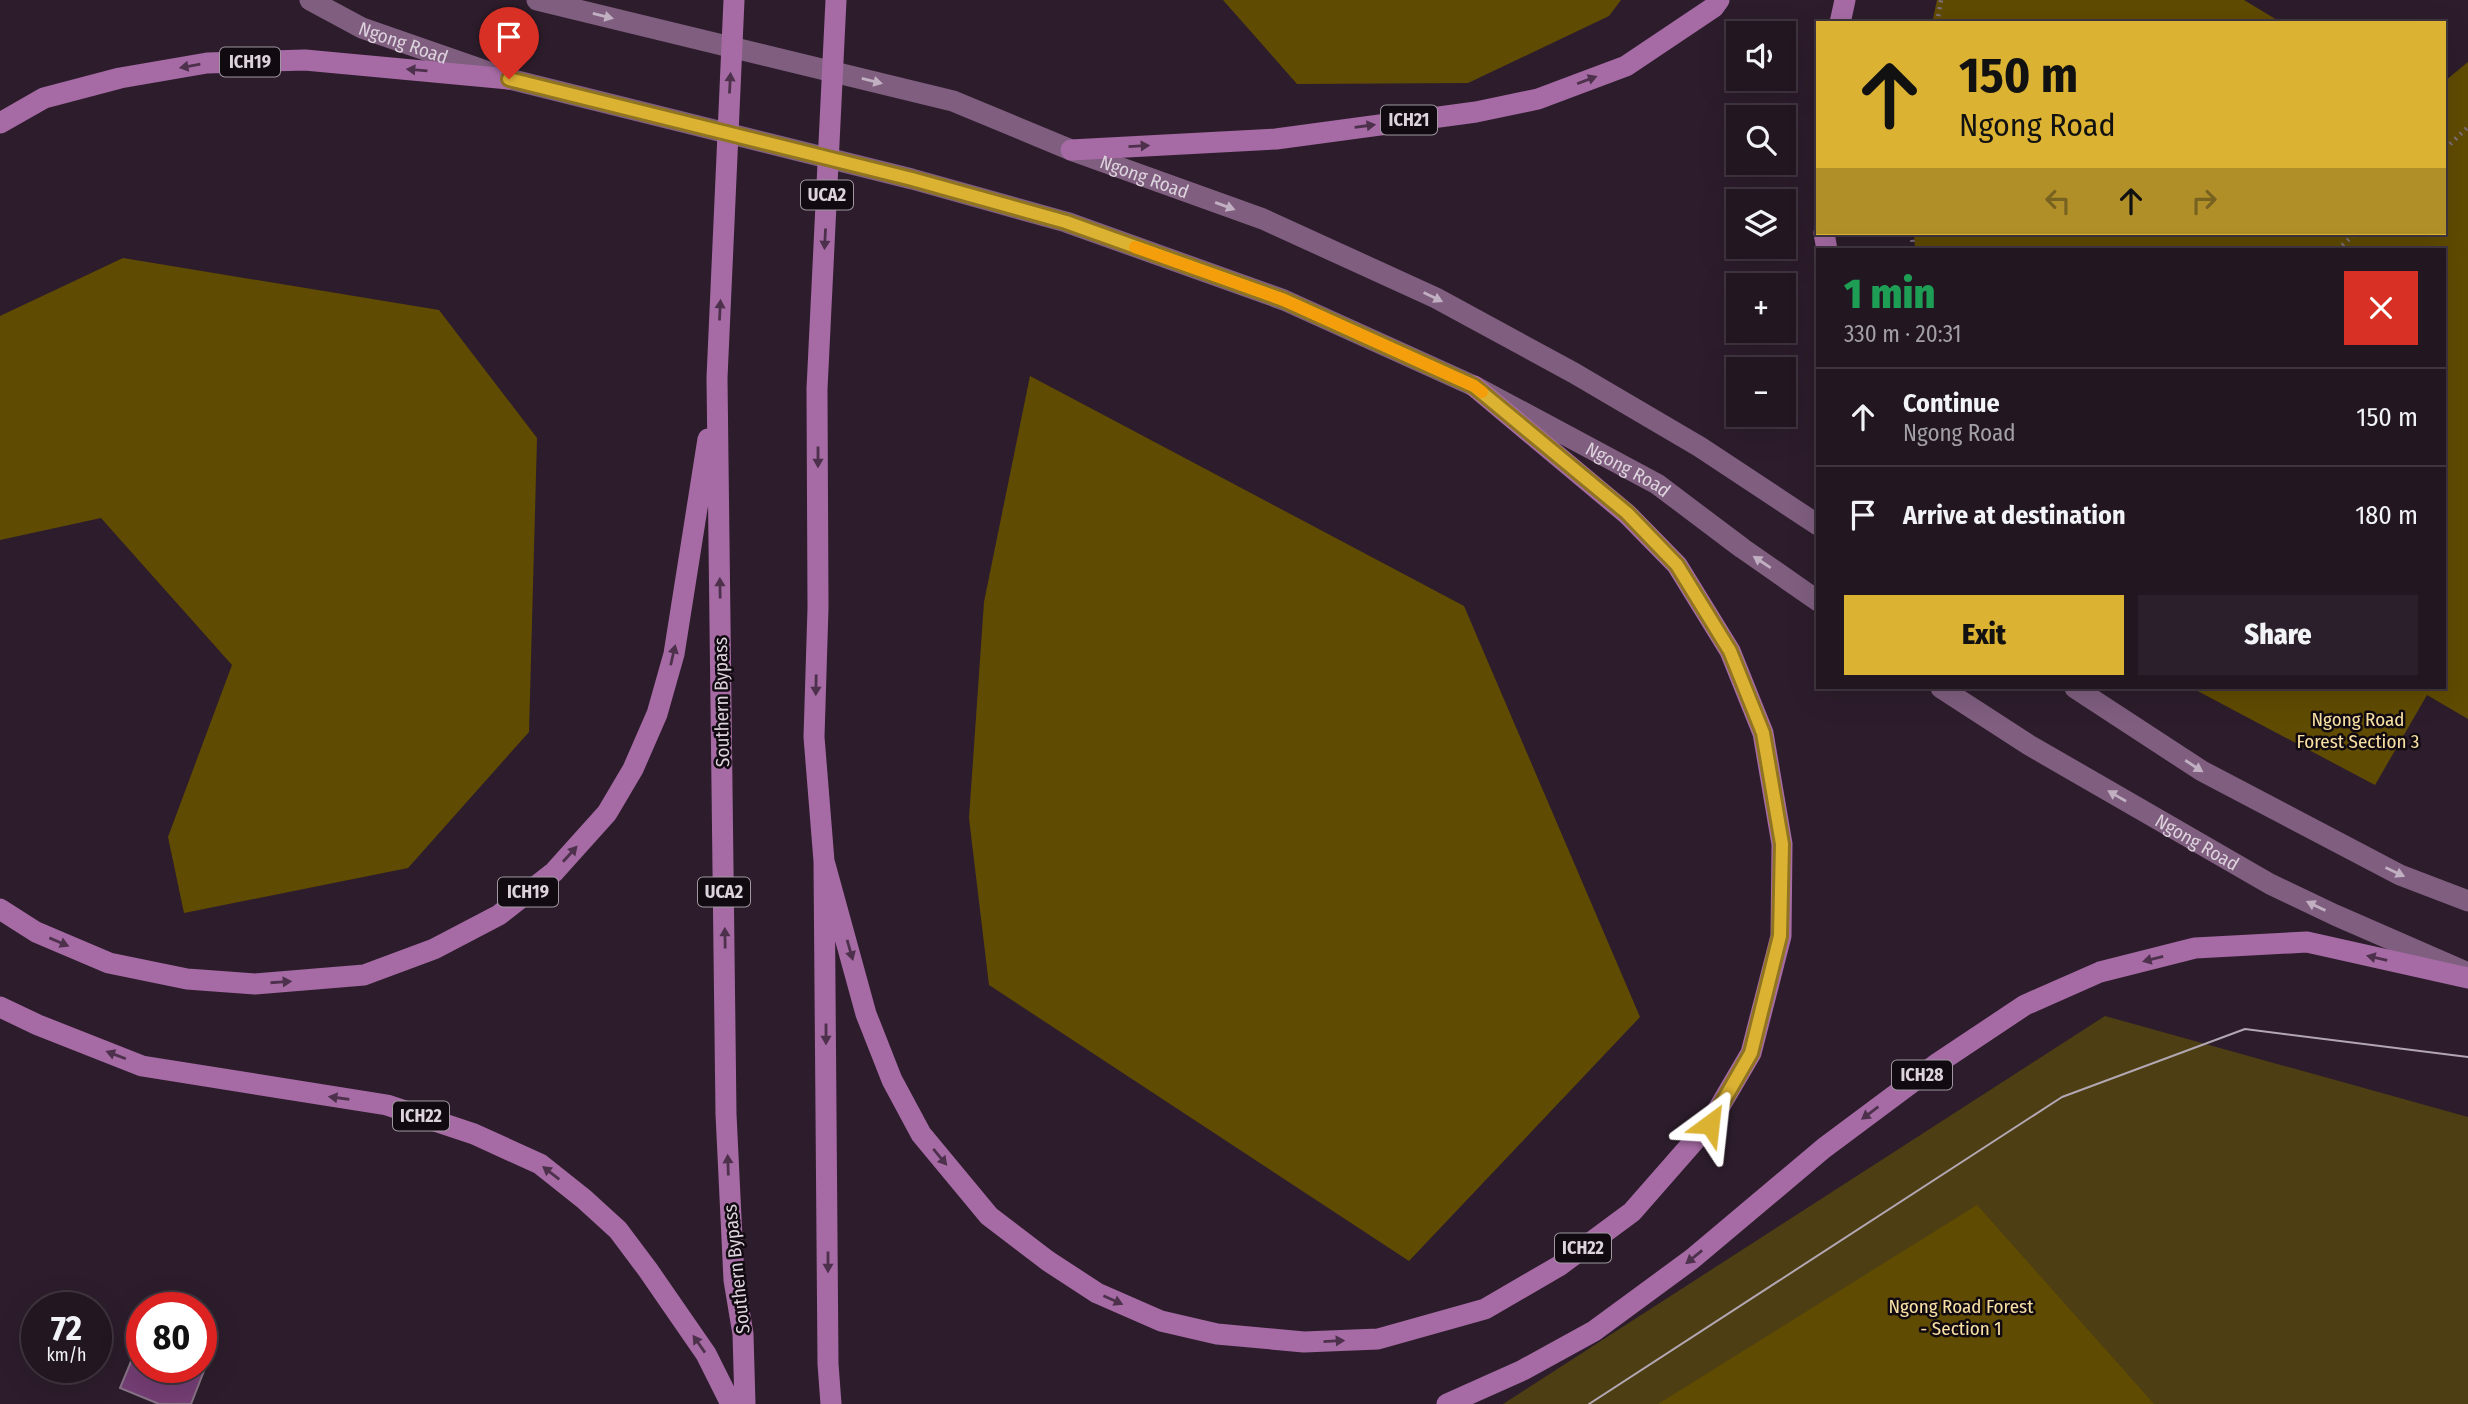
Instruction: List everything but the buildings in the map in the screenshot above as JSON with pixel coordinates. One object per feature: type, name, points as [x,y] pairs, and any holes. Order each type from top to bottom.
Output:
[{"type":"highway","name":"Southern Bypass","points":[[734,0],[717,378],[726,1114],[734,1280],[743,1334],[745,1404]]},
{"type":"highway","name":"UCA2","points":[[831,1404],[828,1364],[824,861],[814,737],[818,608],[817,389],[836,0]]},
{"type":"highway","name":"ICH21","points":[[1070,150],[1276,139],[1476,113],[1538,99],[1626,66],[1714,7],[1719,0]]},
{"type":"highway","points":[[1840,21],[1845,0]]},
{"type":"highway","name":"ICH19","points":[[0,123],[44,98],[120,78],[207,63],[305,61],[509,79]]},
{"type":"highway","name":"ICH19","points":[[0,909],[36,932],[109,963],[187,979],[255,984],[364,975],[434,949],[499,915],[554,872],[607,813],[633,769],[657,714],[674,654],[717,378]]},
{"type":"highway","name":"ICH22","points":[[824,861],[866,1014],[892,1080],[921,1134],[989,1216],[1048,1261],[1097,1293],[1161,1321],[1217,1334],[1304,1342],[1378,1339],[1485,1309],[1559,1266],[1632,1212],[1710,1124],[1751,1053],[1780,936],[1782,844],[1763,733],[1730,651],[1677,565],[1627,513],[1474,386]]},
{"type":"highway","name":"ICH28","points":[[1447,1404],[1523,1370],[1594,1331],[1692,1259],[1824,1148],[1938,1063],[2025,1005],[2100,972],[2194,948],[2307,942],[2468,976]]},
{"type":"highway","name":"ICH22","points":[[0,1007],[37,1025],[142,1066],[387,1105],[474,1134],[540,1164],[618,1230],[706,1354],[731,1404]]},
{"type":"main road","name":"Ngong Road","points":[[310,0],[362,27],[509,79],[912,179],[1066,222],[1284,300],[1474,386],[1657,484],[1816,600]]},
{"type":"main road","name":"Ngong Road","points":[[537,0],[953,101],[1070,150],[1263,219],[1436,298],[1574,373],[1689,441],[1816,524]]},
{"type":"main road","name":"Ngong Road","points":[[1943,689],[2029,745],[2270,884],[2468,976]]},
{"type":"main road","points":[[2078,689],[2202,771],[2400,875],[2468,901]]},
{"type":"path","points":[[1937,21],[1941,0]]},
{"type":"path","points":[[2446,148],[2468,127]]},
{"type":"path","points":[[2339,248],[2354,235]]},
{"type":"green space","points":[[1223,0],[1621,0],[1609,16],[1468,83],[1297,84]]},
{"type":"green space","points":[[1937,0],[2244,0],[2279,21],[1932,21]]},
{"type":"green space","name":"Ngong Road Forest Section 3","points":[[2468,62],[2468,719],[2427,695],[2375,785],[2194,689],[2446,689],[2446,248],[1915,248],[1914,235],[2446,235],[2446,80]]},
{"type":"green space","points":[[123,258],[439,310],[537,438],[529,732],[408,868],[184,913],[168,837],[232,665],[101,518],[0,540],[0,316]]},
{"type":"green space","points":[[1030,376],[1464,606],[1640,1017],[1409,1261],[989,985],[969,818],[984,602]]},
{"type":"green space","points":[[2105,1016],[2468,1117],[2468,1404],[1503,1404]]},
{"type":"green space","name":"Ngong Road Forest - Section 1","points":[[1977,1205],[2154,1404],[1658,1404]]},
{"type":"tram line","points":[[1589,1404],[2062,1097],[2245,1029],[2468,1057]]},
{"type":"slow traffic","points":[[1135,247],[1284,300],[1482,392]]},
{"type":"route","points":[[509,79],[912,179],[1066,222],[1284,300],[1474,386],[1627,513],[1677,565],[1730,651],[1763,733],[1782,844],[1780,936],[1751,1053],[1710,1124]]}]
